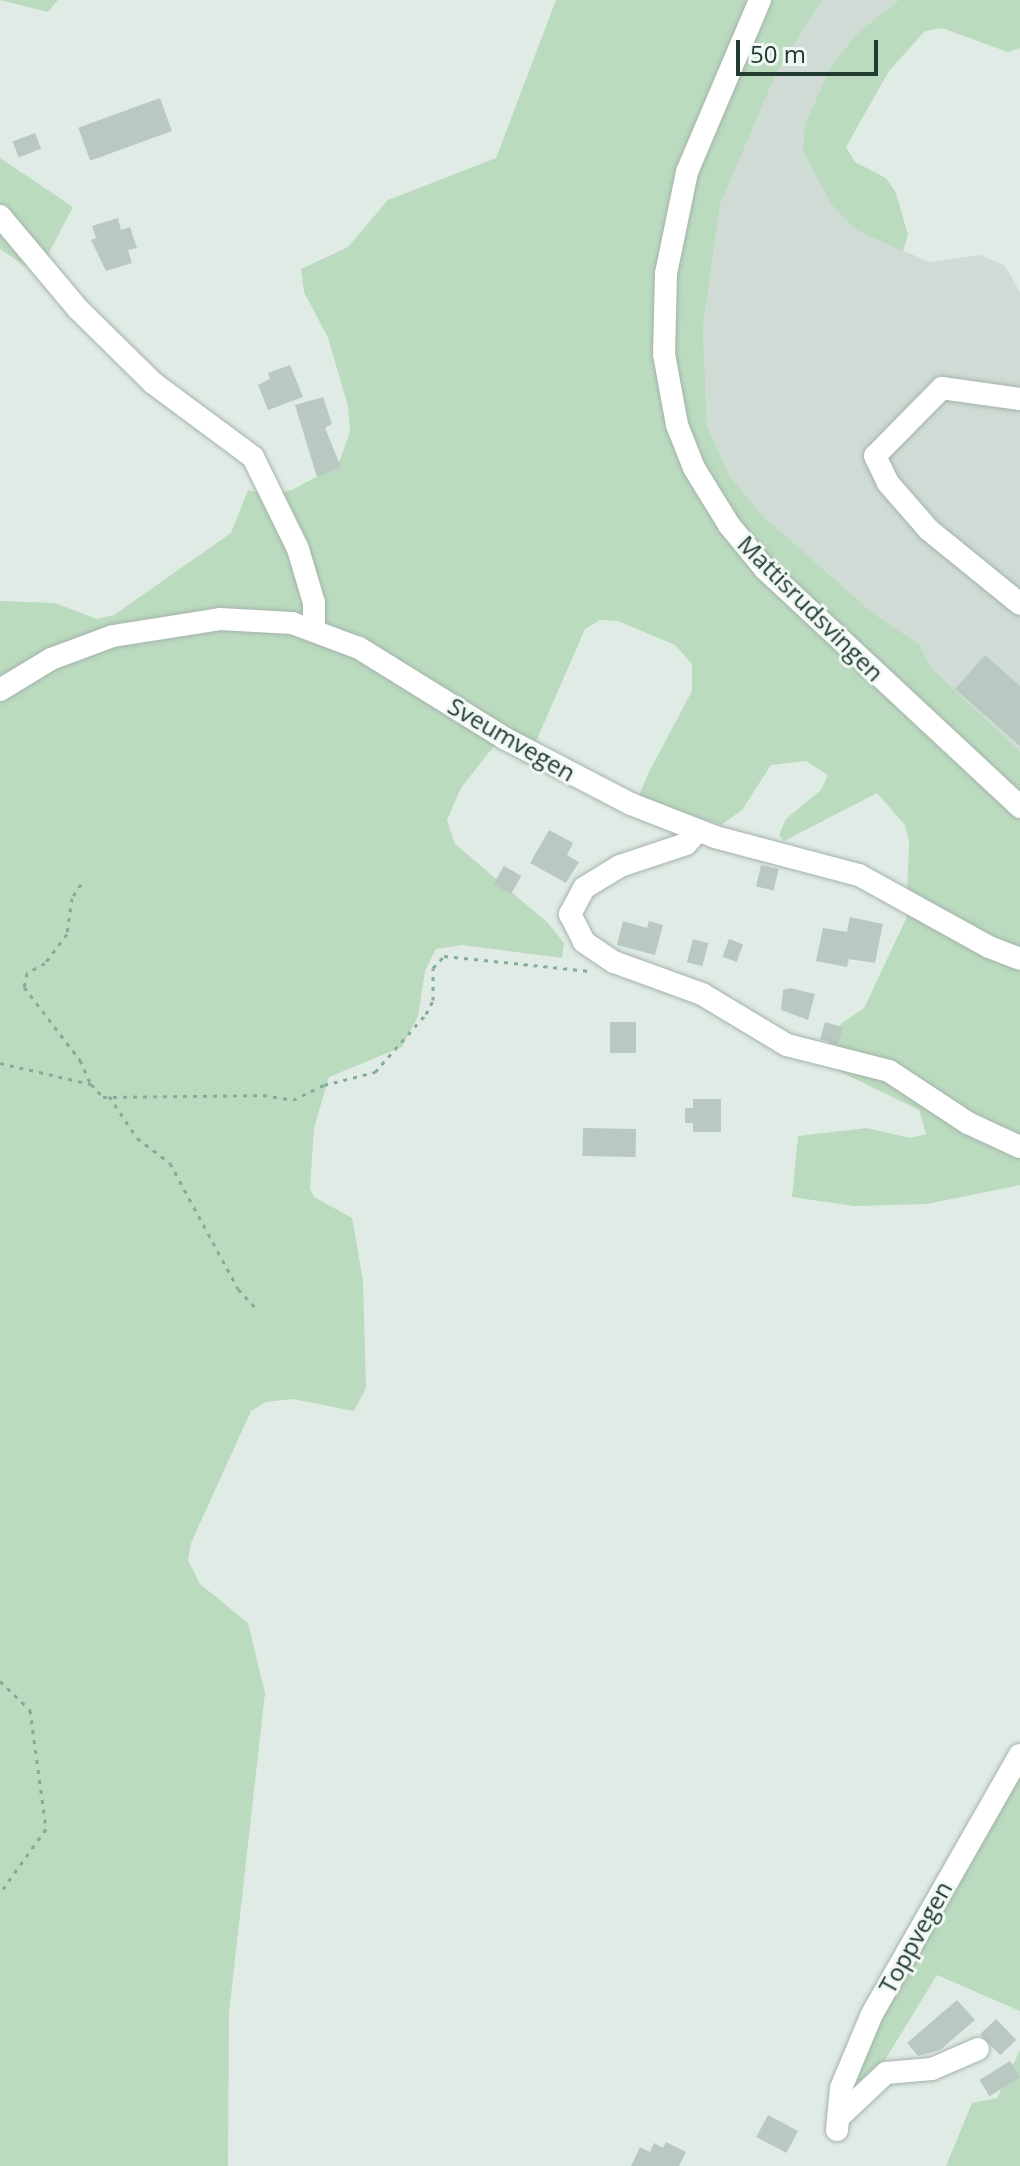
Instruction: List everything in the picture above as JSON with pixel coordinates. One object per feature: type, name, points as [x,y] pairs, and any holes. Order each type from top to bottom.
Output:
[{"type":"street","name":"Mattisrudsvingen","points":[[760,0],[687,172],[666,273],[664,354],[677,425],[694,468],[765,569],[1020,807]]},
{"type":"street","points":[[0,216],[78,309],[153,383],[253,457],[298,549],[314,603],[314,628]]},
{"type":"street","points":[[1020,399],[942,388],[875,456],[888,483],[929,530],[1020,604]]},
{"type":"street","name":"Sveumvegen","points":[[0,690],[51,659],[113,636],[248,617],[314,628],[381,661],[570,773],[697,832],[859,875],[989,947],[1020,959]]},
{"type":"street","points":[[697,832],[677,848],[605,873],[577,898],[570,914],[576,932],[614,962],[702,994],[787,1045],[889,1071],[968,1123],[1020,1147]]},
{"type":"street","name":"Toppvegen","points":[[978,2049],[932,2069],[886,2073],[837,2124],[844,2078],[872,2014],[1020,1755]]},
{"type":"path","points":[[81,884],[72,898],[67,934],[45,963],[27,973],[24,987],[80,1060],[91,1084]]},
{"type":"path","points":[[109,1096],[263,1095],[293,1100],[324,1085],[375,1072],[426,1014],[433,1000],[433,968],[444,956],[588,971],[614,962]]},
{"type":"path","points":[[0,1063],[91,1084],[109,1096],[137,1138],[170,1163],[238,1289],[256,1308]]},
{"type":"path","points":[[0,1681],[30,1710],[46,1829],[0,1893]]},
{"type":"shaded area","points":[[822,0],[899,0],[830,68],[857,230],[929,262],[981,255],[1005,266],[1020,292],[1020,751],[930,667],[919,644],[874,614],[762,515],[729,475],[707,426],[703,328],[720,205],[776,74]]},
{"type":"green space","points":[[0,0],[58,0],[48,12]]},
{"type":"green space","points":[[556,0],[822,0],[776,74],[720,205],[703,328],[707,426],[729,475],[762,515],[874,614],[919,644],[930,667],[1020,751],[1020,1185],[927,1204],[854,1206],[792,1197],[798,1136],[867,1128],[910,1138],[926,1134],[919,1110],[818,1061],[842,1023],[864,1008],[906,919],[909,842],[905,825],[877,793],[784,841],[779,835],[786,819],[821,790],[828,775],[806,761],[771,765],[742,810],[721,825],[646,800],[639,795],[692,691],[692,664],[675,645],[618,621],[600,620],[585,629],[535,744],[502,741],[494,746],[461,788],[447,820],[455,844],[548,923],[564,943],[562,958],[462,945],[436,949],[425,971],[418,1016],[402,1047],[329,1077],[314,1128],[310,1189],[314,1197],[352,1218],[363,1280],[366,1388],[354,1411],[293,1399],[266,1402],[251,1411],[191,1543],[188,1560],[200,1584],[248,1623],[265,1693],[229,2013],[228,2166],[0,2166],[0,601],[55,603],[97,619],[114,615],[231,533],[248,490],[266,495],[292,490],[338,465],[350,432],[348,406],[328,338],[304,292],[301,269],[348,247],[388,200],[496,158]]},
{"type":"green space","points":[[899,0],[1020,0],[1020,48],[1008,52],[942,28],[925,31],[889,71],[846,147],[855,162],[886,178],[896,193],[908,235],[903,251],[856,230],[832,205],[803,151],[805,125],[830,68],[857,34]]},
{"type":"green space","points":[[0,158],[73,207],[40,270],[31,270],[0,249]]},
{"type":"green space","points":[[1020,1776],[1020,2011],[937,1975],[877,2073],[862,2081],[841,2073]]},
{"type":"green space","points":[[1020,2050],[1020,2166],[946,2166],[972,2103],[997,2098]]},
{"type":"building","points":[[160,98],[172,131],[90,161],[78,128]]},
{"type":"building","points":[[35,133],[41,149],[19,157],[13,142]]},
{"type":"building","points":[[118,218],[121,230],[130,227],[137,248],[128,250],[132,263],[106,271],[91,240],[96,238],[92,226]]},
{"type":"building","points":[[290,365],[303,397],[268,410],[258,385],[270,379],[268,373]]},
{"type":"building","points":[[323,397],[332,424],[325,428],[341,467],[317,477],[295,405]]},
{"type":"building","points":[[985,655],[1020,686],[1020,746],[955,689]]},
{"type":"building","points":[[549,830],[573,843],[567,855],[579,862],[566,883],[530,863]]},
{"type":"building","points":[[761,865],[779,869],[774,890],[756,886]]},
{"type":"building","points":[[504,866],[521,876],[511,894],[494,884]]},
{"type":"building","points":[[850,917],[883,924],[875,963],[849,959],[847,967],[816,961],[823,928],[847,932]]},
{"type":"building","points":[[623,921],[647,928],[649,921],[663,925],[655,955],[617,945]]},
{"type":"building","points":[[693,939],[708,943],[702,966],[687,962]]},
{"type":"building","points":[[729,939],[743,944],[737,962],[723,957]]},
{"type":"building","points":[[790,988],[815,994],[808,1020],[781,1010],[783,990]]},
{"type":"building","points":[[610,1022],[636,1022],[636,1053],[610,1053]]},
{"type":"building","points":[[825,1022],[843,1027],[838,1045],[820,1039]]},
{"type":"building","points":[[693,1099],[721,1099],[721,1132],[693,1132],[693,1123],[685,1123],[685,1108],[693,1108]]},
{"type":"building","points":[[583,1128],[636,1129],[636,1157],[583,1156]]},
{"type":"building","points":[[957,2000],[975,2020],[940,2050],[918,2056],[907,2043]]},
{"type":"building","points":[[996,2019],[1016,2040],[1000,2055],[980,2034]]},
{"type":"building","points":[[1010,2061],[1020,2077],[990,2096],[979,2080]]},
{"type":"building","points":[[768,2115],[798,2131],[786,2153],[756,2137]]},
{"type":"building","points":[[666,2142],[686,2152],[679,2166],[631,2166],[640,2147],[650,2152],[654,2143],[663,2148]]}]
